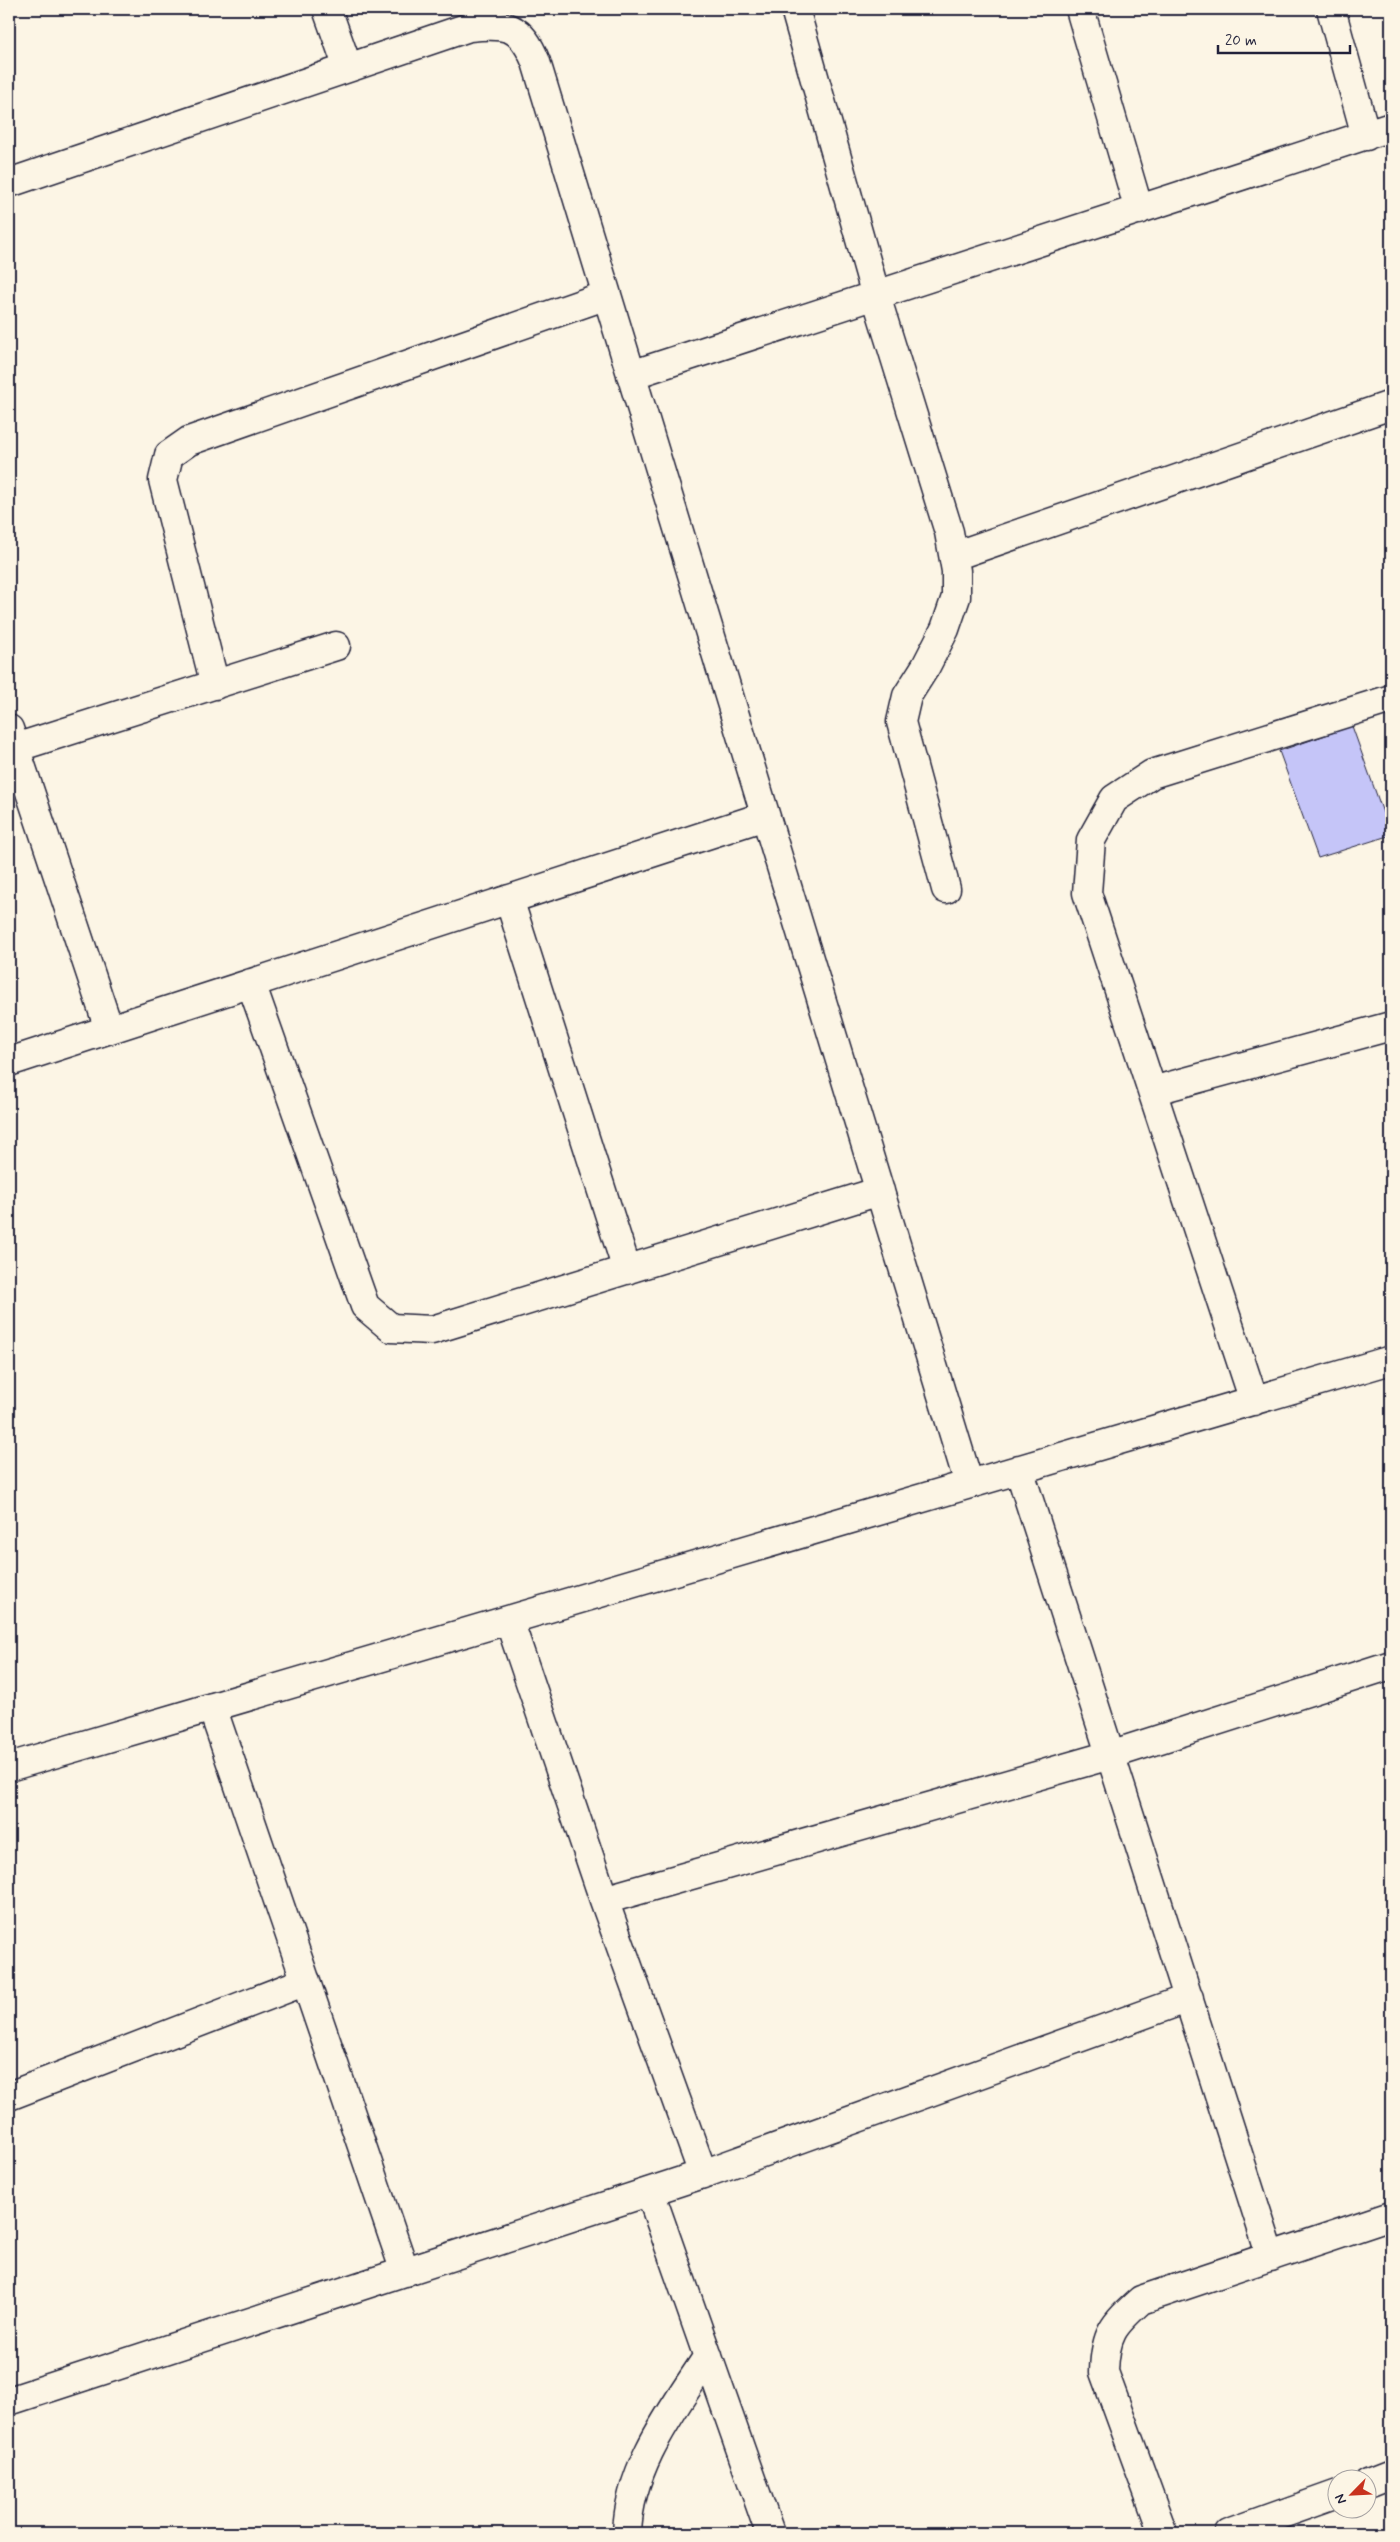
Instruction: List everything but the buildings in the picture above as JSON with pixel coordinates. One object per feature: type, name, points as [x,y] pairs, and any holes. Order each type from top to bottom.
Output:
[{"type":"street","points":[[327,9],[348,68]]},
{"type":"street","points":[[795,9],[876,296],[949,532],[954,556],[956,597],[945,629],[926,666],[907,696],[901,722],[946,889]]},
{"type":"street","points":[[1080,9],[1139,210]]},
{"type":"street","points":[[631,375],[1384,131],[1331,9]]},
{"type":"street","points":[[9,183],[469,27],[492,25],[516,30],[528,42],[536,62],[970,1484]]},
{"type":"street","points":[[215,685],[163,480],[169,455],[189,441],[607,295]]},
{"type":"street","points":[[954,556],[1391,405]]},
{"type":"street","points":[[109,1029],[12,739],[215,685],[336,646]]},
{"type":"street","points":[[1254,1401],[1087,892],[1091,840],[1114,800],[1152,774],[1391,700]]},
{"type":"street","points":[[9,1062],[765,816]]},
{"type":"street","points":[[509,899],[627,1270]]},
{"type":"street","points":[[251,983],[365,1306],[391,1328],[432,1330],[880,1191]]},
{"type":"street","points":[[1152,1091],[1391,1026]]},
{"type":"street","points":[[9,1766],[212,1708],[1391,1360]]},
{"type":"street","points":[[1019,1469],[1271,2257]]},
{"type":"street","points":[[508,1620],[604,1900],[703,2174]]},
{"type":"street","points":[[604,1900],[1110,1755],[1391,1665]]},
{"type":"street","points":[[212,1708],[405,2272]]},
{"type":"street","points":[[9,2096],[306,1982]]},
{"type":"street","points":[[9,2401],[703,2174],[1189,1998]]},
{"type":"street","points":[[650,2192],[770,2533]]},
{"type":"street","points":[[1164,2533],[1104,2372],[1105,2345],[1121,2318],[1141,2300],[1391,2216]]},
{"type":"street","points":[[627,2533],[628,2508],[650,2445],[708,2356]]},
{"type":"street","points":[[1378,2480],[1391,2475]]},
{"type":"street","points":[[1230,2533],[1328,2498]]}]
